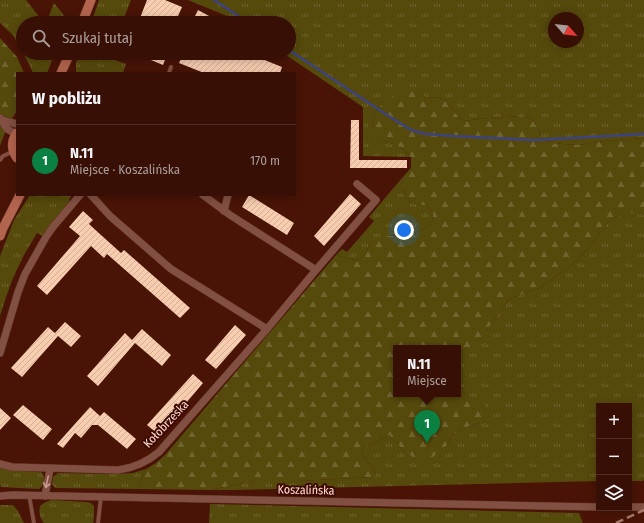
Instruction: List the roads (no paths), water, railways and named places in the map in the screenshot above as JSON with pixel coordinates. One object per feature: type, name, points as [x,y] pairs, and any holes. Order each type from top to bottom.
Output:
[{"type":"main road","points":[[84,16],[90,0]]},
{"type":"main road","points":[[61,72],[67,60]]},
{"type":"main road","points":[[15,155],[12,146],[16,133]]},
{"type":"main road","points":[[0,236],[20,196]]},
{"type":"street","points":[[1,119],[16,124]]},
{"type":"street","points":[[1,119],[7,129],[16,133]]},
{"type":"street","name":"Kołobrzeska","points":[[0,464],[12,467],[50,469],[118,470],[134,467],[154,456],[267,329],[376,200],[357,184]]},
{"type":"street","points":[[0,353],[18,292],[26,274],[52,227],[79,196]]},
{"type":"street","points":[[92,196],[110,216],[171,269],[267,329]]},
{"type":"street","points":[[204,196],[224,211],[316,270]]},
{"type":"street","points":[[224,211],[228,196]]},
{"type":"street","points":[[45,496],[50,469]]},
{"type":"street","name":"Koszalińska","points":[[0,492],[13,495]]},
{"type":"street","name":"Koszalińska","points":[[0,496],[29,495],[596,506]]},
{"type":"street","points":[[632,507],[644,507]]},
{"type":"lane","points":[[168,72],[171,67]]},
{"type":"lane","points":[[0,160],[3,156],[15,155]]},
{"type":"lane","points":[[29,495],[34,523]]},
{"type":"lane","points":[[98,523],[101,497]]},
{"type":"waterway","points":[[214,0],[238,16]]},
{"type":"waterway","points":[[296,55],[411,130],[426,134],[534,140],[644,134]]},
{"type":"railway","points":[[616,523],[644,510]]},
{"type":"place","name":"N.11","points":[[427,443]]}]
